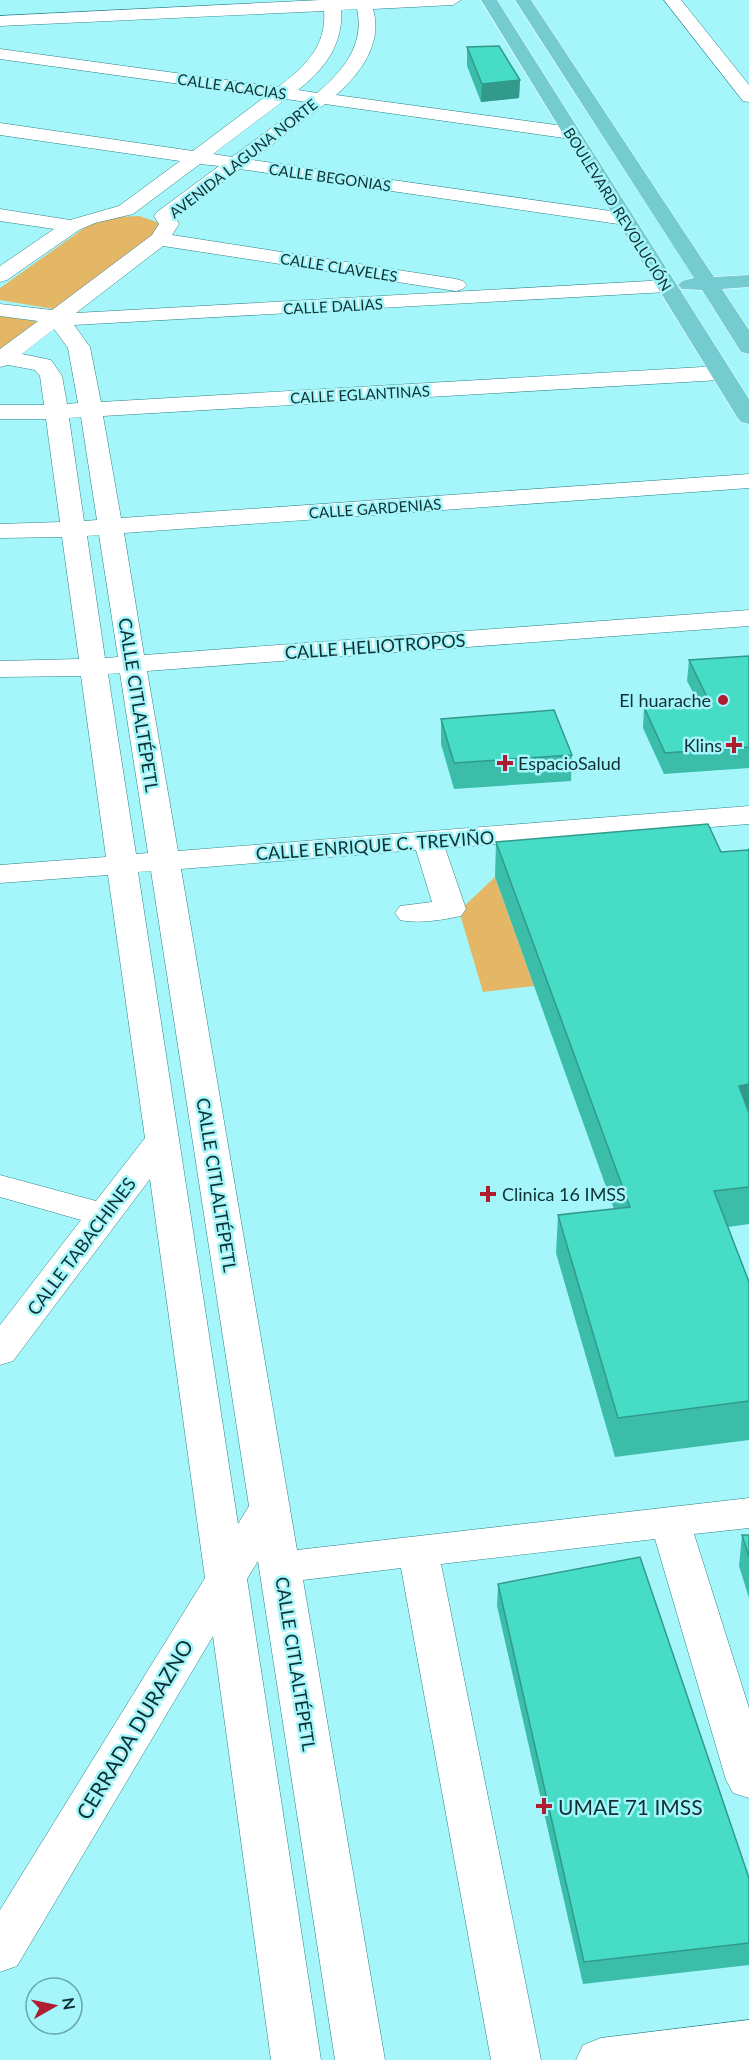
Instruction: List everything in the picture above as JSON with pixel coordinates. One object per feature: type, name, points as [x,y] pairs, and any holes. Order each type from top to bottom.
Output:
[{"type":"main road","name":"BOULEVARD REVOLUCIÓN","points":[[489,0],[749,417]]},
{"type":"main road","points":[[523,0],[749,346]]},
{"type":"main road","points":[[667,286],[749,281]]},
{"type":"street","points":[[0,8],[186,0]]},
{"type":"street","points":[[0,21],[331,3],[453,0]]},
{"type":"street","points":[[672,0],[749,97]]},
{"type":"street","name":"AVENIDA LAGUNA NORTE","points":[[2,359],[159,239],[169,224],[164,216],[321,98],[347,73],[361,54],[367,36],[368,16],[363,2]]},
{"type":"street","name":"AVENIDA LAGUNA NORTE","points":[[0,276],[72,226],[98,216],[126,210],[306,75],[325,50],[331,36],[331,3]]},
{"type":"street","name":"CALLE ACACIAS","points":[[0,54],[571,133]]},
{"type":"street","points":[[725,67],[749,66]]},
{"type":"street","name":"CALLE BEGONIAS","points":[[0,129],[625,219]]},
{"type":"street","points":[[126,210],[164,216]]},
{"type":"street","points":[[0,215],[72,226]]},
{"type":"street","name":"CALLE CLAVELES","points":[[159,239],[520,295]]},
{"type":"street","name":"CALLE DALIAS","points":[[0,310],[83,320],[667,286]]},
{"type":"street","name":"CALLE CITLALTÉPETL","points":[[56,317],[79,347],[91,410],[360,2060]]},
{"type":"street","points":[[2,359],[43,365],[51,376],[296,2060]]},
{"type":"street","name":"CALLE EGLANTINAS","points":[[0,412],[56,412],[720,373]]},
{"type":"street","name":"CALLE GARDENIAS","points":[[0,531],[74,529],[749,481]]},
{"type":"street","name":"CALLE HELIOTROPOS","points":[[0,669],[132,664],[749,618]]},
{"type":"street","name":"CALLE ENRIQUE C. TREVIÑO","points":[[0,874],[749,815]]},
{"type":"street","points":[[411,913],[450,909],[428,841]]},
{"type":"street","name":"CALLE TABACHINES","points":[[0,1352],[162,1140]]},
{"type":"street","points":[[0,1186],[106,1215]]},
{"type":"street","name":"CERRADA DURAZNO","points":[[0,1952],[270,1506]]},
{"type":"street","points":[[280,1567],[749,1513]]},
{"type":"street","points":[[670,1522],[749,1780]]},
{"type":"street","points":[[418,1551],[516,2060]]},
{"type":"street","points":[[601,2060],[749,2042]]},
{"type":"shaded area","points":[[139,216],[157,222],[162,229],[65,311],[0,300],[0,288],[90,224],[118,217]]},
{"type":"shaded area","points":[[0,316],[47,323],[0,360]]},
{"type":"shaded area","points":[[495,877],[534,986],[483,992],[459,911]]},
{"type":"building","points":[[499,46],[520,80],[482,84],[467,47]]},
{"type":"building","points":[[749,656],[749,747],[665,753],[644,707],[709,701],[689,660]]},
{"type":"building","points":[[554,710],[572,755],[454,763],[441,719]]},
{"type":"building","points":[[708,824],[721,852],[749,849],[749,1084],[739,1086],[749,1113],[749,1187],[714,1191],[749,1282],[749,1401],[618,1418],[558,1215],[630,1207],[496,842]]},
{"type":"building","points":[[742,1535],[749,1535],[749,1557]]},
{"type":"building","points":[[640,1557],[749,1878],[749,1943],[584,1962],[498,1584]]},
{"type":"place","name":"El huarache","points":[[723,700]]},
{"type":"place","name":"Klins","points":[[734,745]]},
{"type":"place","name":"EspacioSalud","points":[[505,763]]},
{"type":"place","name":"Clinica 16 IMSS","points":[[488,1194]]},
{"type":"place","name":"UMAE 71 IMSS","points":[[544,1806]]}]
